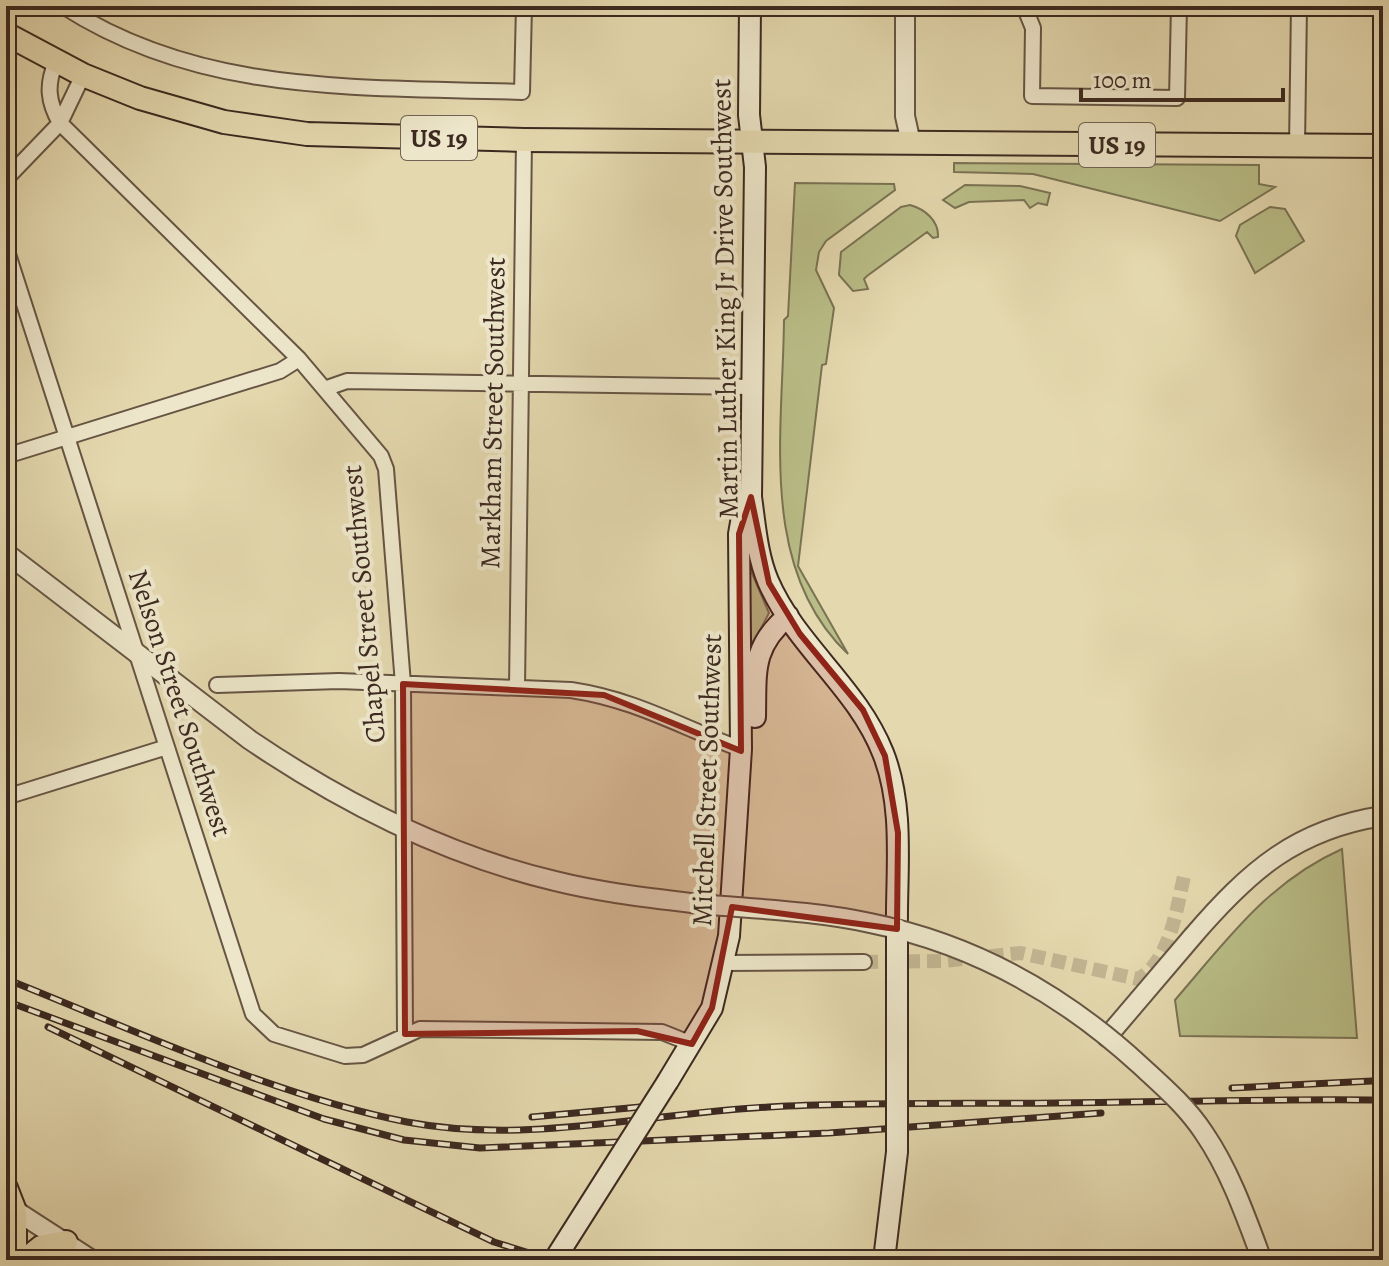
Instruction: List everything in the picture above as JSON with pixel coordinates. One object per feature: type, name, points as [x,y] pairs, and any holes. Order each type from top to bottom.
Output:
[{"type":"main road","name":"Martin Luther King Jr Drive Southwest","points":[[750,6],[755,167],[751,497],[765,572],[788,616],[863,710],[891,778],[898,833],[897,1162],[884,1260]]},
{"type":"main road","name":"US 19","points":[[6,34],[83,75],[140,98],[224,122],[307,134],[524,140],[752,141],[910,136],[1383,146]]},
{"type":"main road","name":"Mitchell Street Southwest","points":[[556,1260],[692,1044],[712,1008],[724,963],[734,885],[741,749],[739,534],[743,511],[751,497]]},
{"type":"main road","points":[[741,749],[754,728],[760,649],[770,630],[788,616]]},
{"type":"main road","points":[[6,1188],[11,1207],[15,1260]]},
{"type":"main road","points":[[25,1260],[41,1247],[66,1242]]},
{"type":"street","points":[[63,6],[111,35],[162,57],[215,71],[319,85],[522,92],[524,6]]},
{"type":"street","points":[[905,6],[905,116],[910,136]]},
{"type":"street","points":[[910,136],[916,116],[917,6]]},
{"type":"street","points":[[1024,6],[1033,28],[1032,96],[1177,98],[1179,6]]},
{"type":"street","points":[[1297,146],[1299,6]]},
{"type":"street","points":[[56,62],[50,75],[50,102],[60,123]]},
{"type":"street","points":[[6,179],[60,123],[83,75]]},
{"type":"street","name":"Chapel Street Southwest","points":[[60,123],[327,388],[377,447],[386,469],[403,684],[405,1034]]},
{"type":"street","name":"Markham Street Southwest","points":[[517,688],[524,140]]},
{"type":"street","name":"Nelson Street Southwest","points":[[6,248],[253,1014],[274,1034],[345,1056],[363,1055],[405,1034]]},
{"type":"street","points":[[6,456],[280,371],[299,359]]},
{"type":"street","points":[[327,388],[347,381],[752,387]]},
{"type":"street","points":[[6,553],[137,655],[292,769],[402,828],[506,868],[555,882],[700,904],[849,919],[897,929],[949,944],[1051,994],[1107,1037],[1174,1096],[1205,1133],[1239,1200],[1262,1260]]},
{"type":"street","points":[[217,685],[325,681],[517,688],[604,695],[657,712],[741,749]]},
{"type":"street","points":[[6,797],[167,747]]},
{"type":"street","points":[[1107,1037],[1207,920],[1272,857],[1295,842],[1329,829],[1383,816]]},
{"type":"street","points":[[724,963],[864,962]]},
{"type":"street","points":[[405,1034],[420,1029],[637,1031],[671,1034],[692,1044]]},
{"type":"street","points":[[11,1207],[92,1260]]},
{"type":"highlighted area","points":[[751,497],[769,583],[800,634],[863,710],[885,756],[898,833],[897,929],[732,907],[712,1008],[692,1044],[637,1031],[405,1034],[403,684],[604,695],[741,751],[739,534]]},
{"type":"green space","points":[[954,163],[1259,165],[1259,184],[1275,187],[1220,221],[1033,174],[954,172]]},
{"type":"green space","points":[[795,183],[894,184],[895,190],[826,241],[819,252],[816,270],[834,308],[826,364],[822,365],[798,566],[848,654],[819,620],[800,582],[788,540],[782,497],[780,452],[784,320],[788,316]]},
{"type":"green space","points":[[965,185],[1020,186],[1050,193],[1047,205],[1038,203],[1030,208],[1024,200],[969,202],[955,208],[943,200]]},
{"type":"green space","points":[[910,205],[930,216],[938,237],[933,238],[927,232],[867,276],[864,279],[868,289],[853,291],[839,275],[841,252],[901,207]]},
{"type":"green space","points":[[1270,207],[1285,209],[1304,241],[1255,273],[1236,236],[1240,225]]},
{"type":"green space","points":[[748,564],[769,613],[754,642],[751,641],[745,566]]},
{"type":"green space","points":[[1342,849],[1357,1038],[1180,1036],[1175,1000],[1213,956],[1270,895],[1292,878]]},
{"type":"tunnel","points":[[864,962],[944,961],[1021,953],[1138,979],[1149,971],[1165,946],[1185,872]]},
{"type":"railway","points":[[6,979],[255,1079],[357,1110],[407,1122],[452,1128],[543,1129],[724,1110],[805,1105],[1371,1100]]},
{"type":"railway","points":[[6,1001],[324,1119],[404,1140],[480,1148],[829,1133],[1101,1113]]},
{"type":"railway","points":[[48,1027],[494,1242],[552,1260]]},
{"type":"railway","points":[[1232,1088],[1372,1081]]},
{"type":"railway","points":[[532,1117],[640,1107]]}]
